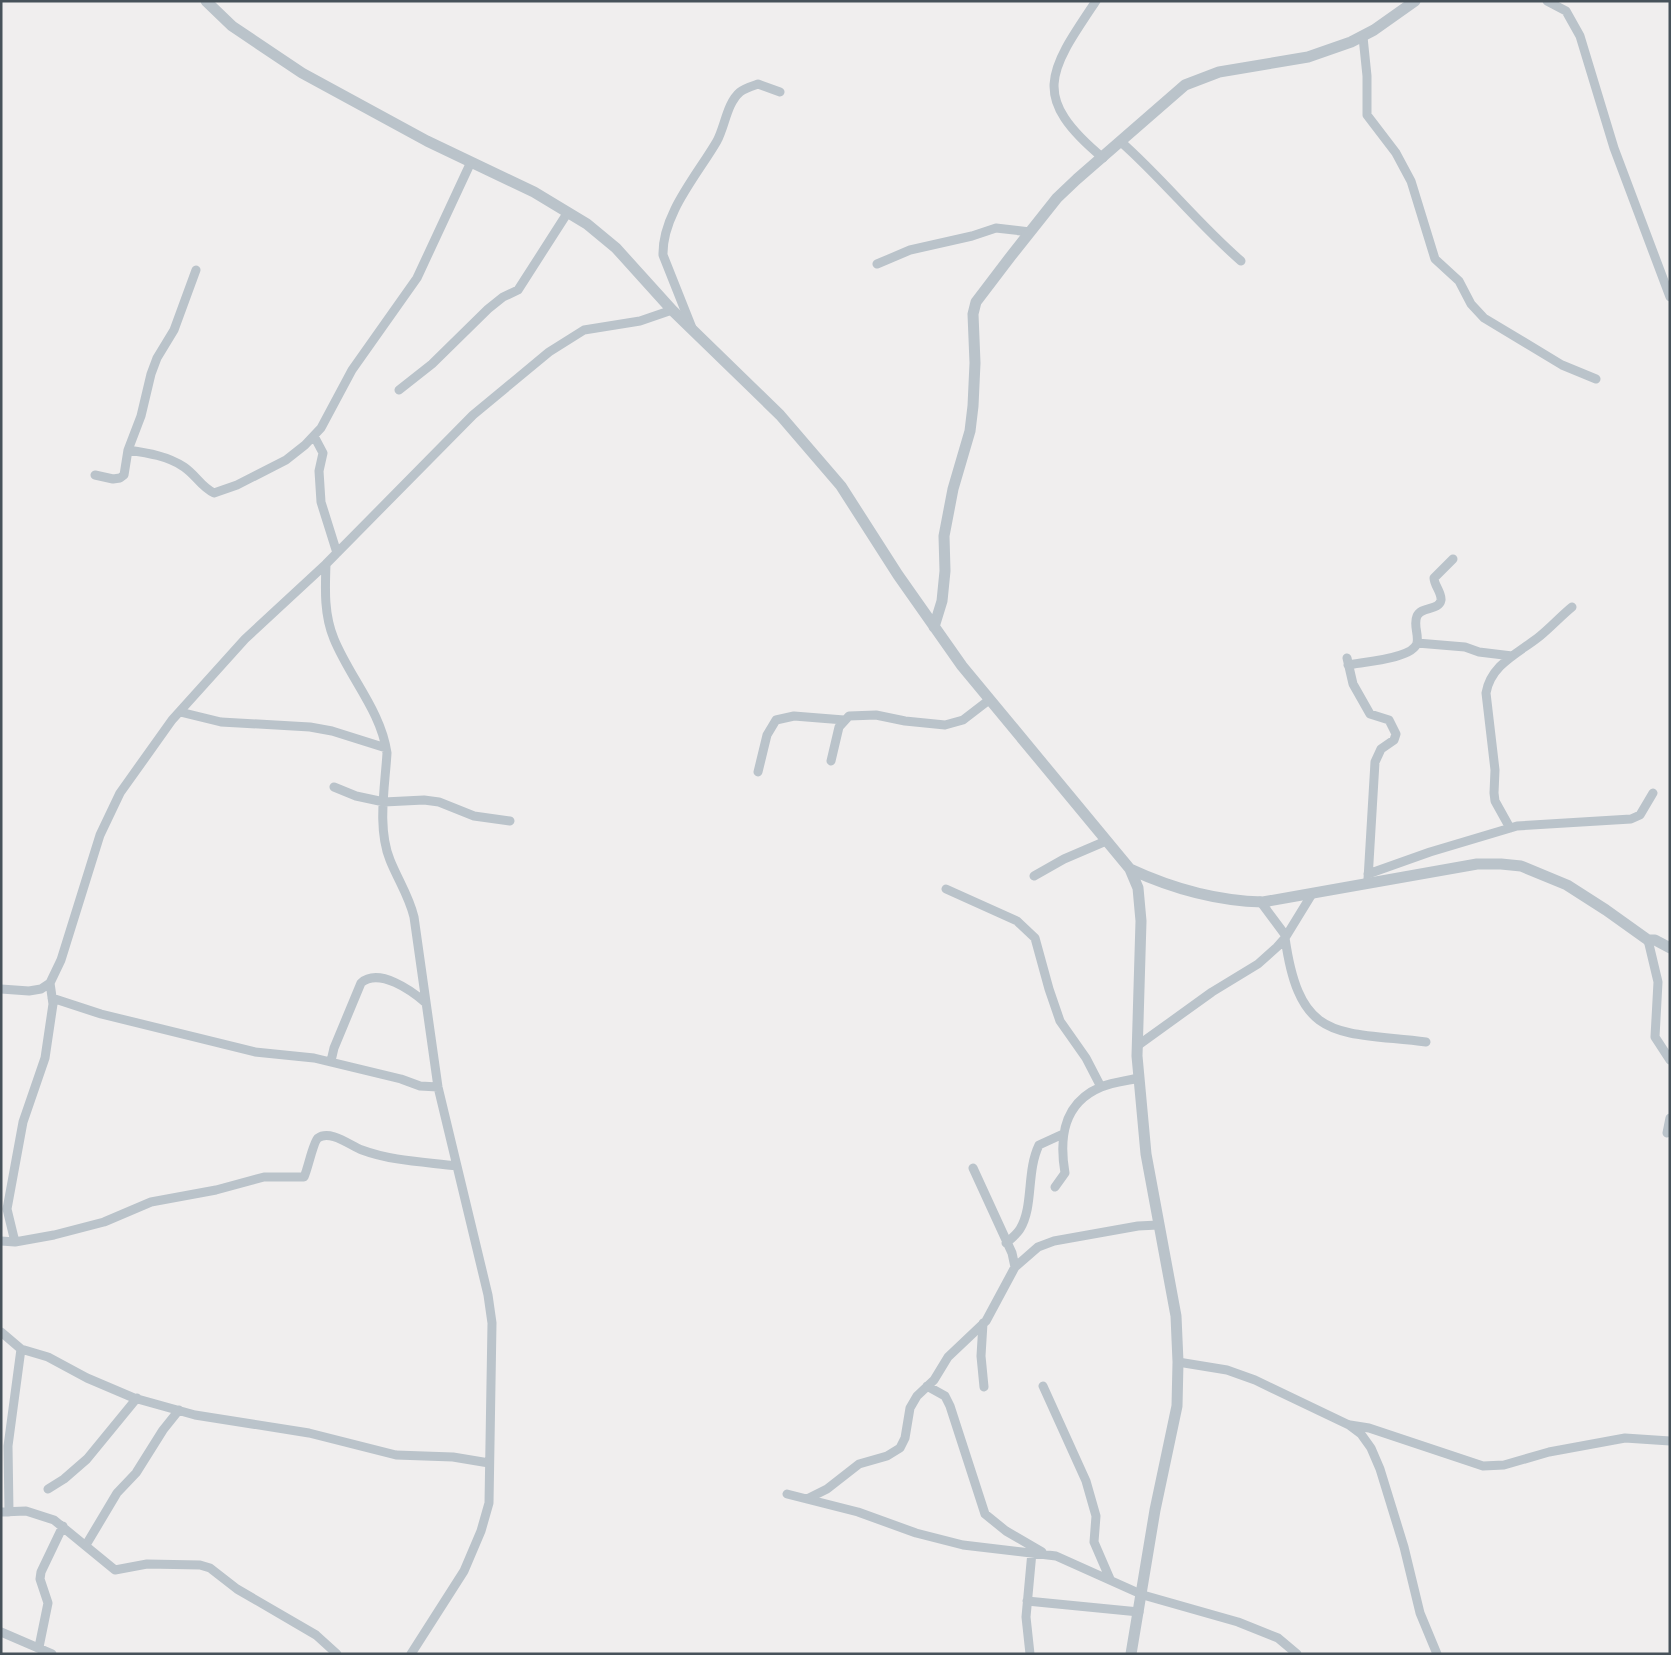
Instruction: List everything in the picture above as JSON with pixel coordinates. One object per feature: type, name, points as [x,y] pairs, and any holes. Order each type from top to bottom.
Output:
[{"type":"street","points":[[206,1],[232,26],[302,73],[427,141],[534,192],[568,212],[616,248],[672,310],[780,415],[842,486],[934,626],[989,700],[1130,869],[1138,888],[1141,921],[1137,1046],[1146,1154],[1176,1316],[1178,1362],[1177,1406],[1155,1510],[1131,1654]]},
{"type":"street","points":[[1096,1],[1064,51],[1055,74],[1054,89],[1056,105],[1067,122],[1103,158]]},
{"type":"street","points":[[934,626],[942,601],[945,571],[944,536],[953,489],[970,432],[975,363],[973,314],[976,302],[1057,198],[1174,93],[1200,78],[1219,72],[1308,57],[1363,37],[1415,1]]},
{"type":"street","points":[[1547,1],[1566,11],[1580,36],[1614,148],[1670,297]]},
{"type":"street","points":[[1363,37],[1367,76],[1367,114],[1396,153],[1411,182],[1435,259],[1459,281],[1472,304],[1484,318],[1562,365],[1596,379]]},
{"type":"street","points":[[693,330],[663,255],[663,246],[672,220],[683,192],[718,140],[733,101],[740,92],[758,84],[780,92]]},
{"type":"street","points":[[1121,142],[1172,192],[1208,233],[1241,261]]},
{"type":"street","points":[[128,450],[160,455],[185,467],[200,484],[214,493],[237,485],[286,460],[305,446],[321,428],[352,370],[417,278],[471,162]]},
{"type":"street","points":[[399,390],[432,364],[488,309],[503,297],[518,290],[568,212]]},
{"type":"street","points":[[877,264],[910,250],[972,236],[996,228],[1030,232]]},
{"type":"street","points":[[95,475],[113,479],[123,477],[128,450],[141,416],[150,374],[157,358],[174,330],[196,270]]},
{"type":"street","points":[[1,989],[29,992],[41,990],[50,983],[61,960],[100,835],[116,802],[172,720],[245,639],[326,564],[473,415],[549,352],[584,330],[640,321],[672,310]]},
{"type":"street","points":[[314,436],[323,453],[319,471],[321,502],[337,553]]},
{"type":"street","points":[[1368,877],[1375,762],[1381,749],[1394,740],[1396,734],[1389,720],[1370,714],[1353,684],[1348,661],[1393,658],[1408,653],[1417,643],[1416,617],[1420,611],[1437,606],[1440,602],[1441,597],[1434,578],[1452,558]]},
{"type":"street","points":[[326,564],[325,592],[327,616],[334,639],[378,722],[386,748],[384,802],[386,847],[390,860],[410,901],[438,1087],[488,1295],[492,1323],[489,1503],[464,1571],[411,1654]]},
{"type":"street","points":[[1510,828],[1495,801],[1495,770],[1486,693],[1488,681],[1512,656],[1541,635],[1572,607]]},
{"type":"street","points":[[1417,643],[1465,647],[1479,652],[1512,656]]},
{"type":"street","points":[[831,761],[835,740],[844,720],[849,716],[876,715],[905,721],[945,725],[963,720],[989,700]]},
{"type":"street","points":[[180,712],[221,722],[310,727],[386,748]]},
{"type":"street","points":[[758,772],[767,735],[776,720],[794,716],[844,720]]},
{"type":"street","points":[[334,787],[362,798],[384,802],[424,800],[439,802],[464,814],[510,821]]},
{"type":"street","points":[[1130,869],[1156,881],[1239,901],[1260,902],[1312,894],[1368,877],[1430,852],[1510,828],[1631,820],[1640,815],[1653,794]]},
{"type":"street","points":[[1034,876],[1106,841]]},
{"type":"street","points":[[1368,877],[1477,864],[1521,866],[1567,885],[1648,940],[1655,940],[1670,948]]},
{"type":"street","points":[[946,889],[1016,922],[1036,938],[1049,989],[1060,1021],[1086,1058],[1101,1087]]},
{"type":"street","points":[[1137,1046],[1212,992],[1258,964],[1286,937],[1312,894]]},
{"type":"street","points":[[1260,902],[1286,937],[1298,994],[1304,1006],[1324,1025],[1365,1036],[1426,1042]]},
{"type":"street","points":[[1648,940],[1658,977],[1655,1037],[1670,1060]]},
{"type":"street","points":[[331,1062],[361,983],[365,980],[370,977],[380,978],[407,988],[426,1003]]},
{"type":"street","points":[[15,1242],[7,1209],[23,1122],[45,1058],[52,998],[50,983]]},
{"type":"street","points":[[52,998],[101,1014],[255,1052],[331,1062],[420,1086],[438,1087]]},
{"type":"street","points":[[1055,1187],[1065,1173],[1061,1143],[1063,1134],[1069,1117],[1077,1106],[1101,1087],[1139,1078]]},
{"type":"street","points":[[1667,1133],[1670,1118]]},
{"type":"street","points":[[1006,1244],[1020,1229],[1024,1220],[1030,1170],[1039,1145],[1063,1134]]},
{"type":"street","points":[[1,1241],[15,1242],[104,1222],[151,1202],[216,1190],[264,1177],[304,1177],[316,1140],[323,1136],[331,1136],[371,1152],[457,1166]]},
{"type":"street","points":[[973,1168],[1015,1267]]},
{"type":"street","points":[[807,1499],[827,1489],[860,1464],[887,1456],[900,1448],[905,1438],[910,1408],[927,1386],[936,1378],[945,1361],[983,1323],[1015,1267],[1038,1247],[1054,1240],[1138,1226],[1158,1225]]},
{"type":"street","points":[[983,1323],[981,1351],[984,1387]]},
{"type":"street","points":[[1,1332],[21,1349],[48,1358],[87,1378],[137,1398],[178,1410],[309,1433],[396,1455],[453,1458],[489,1463]]},
{"type":"street","points":[[21,1349],[8,1446],[5,1512],[26,1510],[41,1514],[63,1526],[115,1570],[147,1564],[200,1565],[210,1568],[237,1588],[316,1635],[337,1654]]},
{"type":"street","points":[[1178,1362],[1227,1370],[1255,1380],[1349,1425],[1361,1434],[1371,1448],[1380,1469],[1404,1547],[1420,1613],[1437,1654]]},
{"type":"street","points":[[927,1386],[945,1396],[950,1406],[985,1514],[1006,1531],[1044,1553]]},
{"type":"street","points":[[1043,1386],[1086,1481],[1096,1516],[1094,1542],[1110,1579]]},
{"type":"street","points":[[48,1489],[87,1459],[137,1398]]},
{"type":"street","points":[[86,1545],[117,1493],[136,1472],[178,1410]]},
{"type":"street","points":[[1349,1425],[1369,1428],[1483,1466],[1504,1465],[1549,1452],[1625,1438],[1670,1441]]},
{"type":"street","points":[[788,1494],[858,1512],[916,1533],[963,1545],[1044,1553],[1065,1559],[1142,1595],[1238,1622],[1278,1638],[1297,1654]]},
{"type":"street","points":[[39,1647],[48,1603],[40,1579],[63,1526]]},
{"type":"street","points":[[1030,1654],[1027,1601],[1032,1552]]},
{"type":"street","points":[[1027,1601],[1139,1612]]},
{"type":"street","points":[[1,1632],[52,1654]]}]
